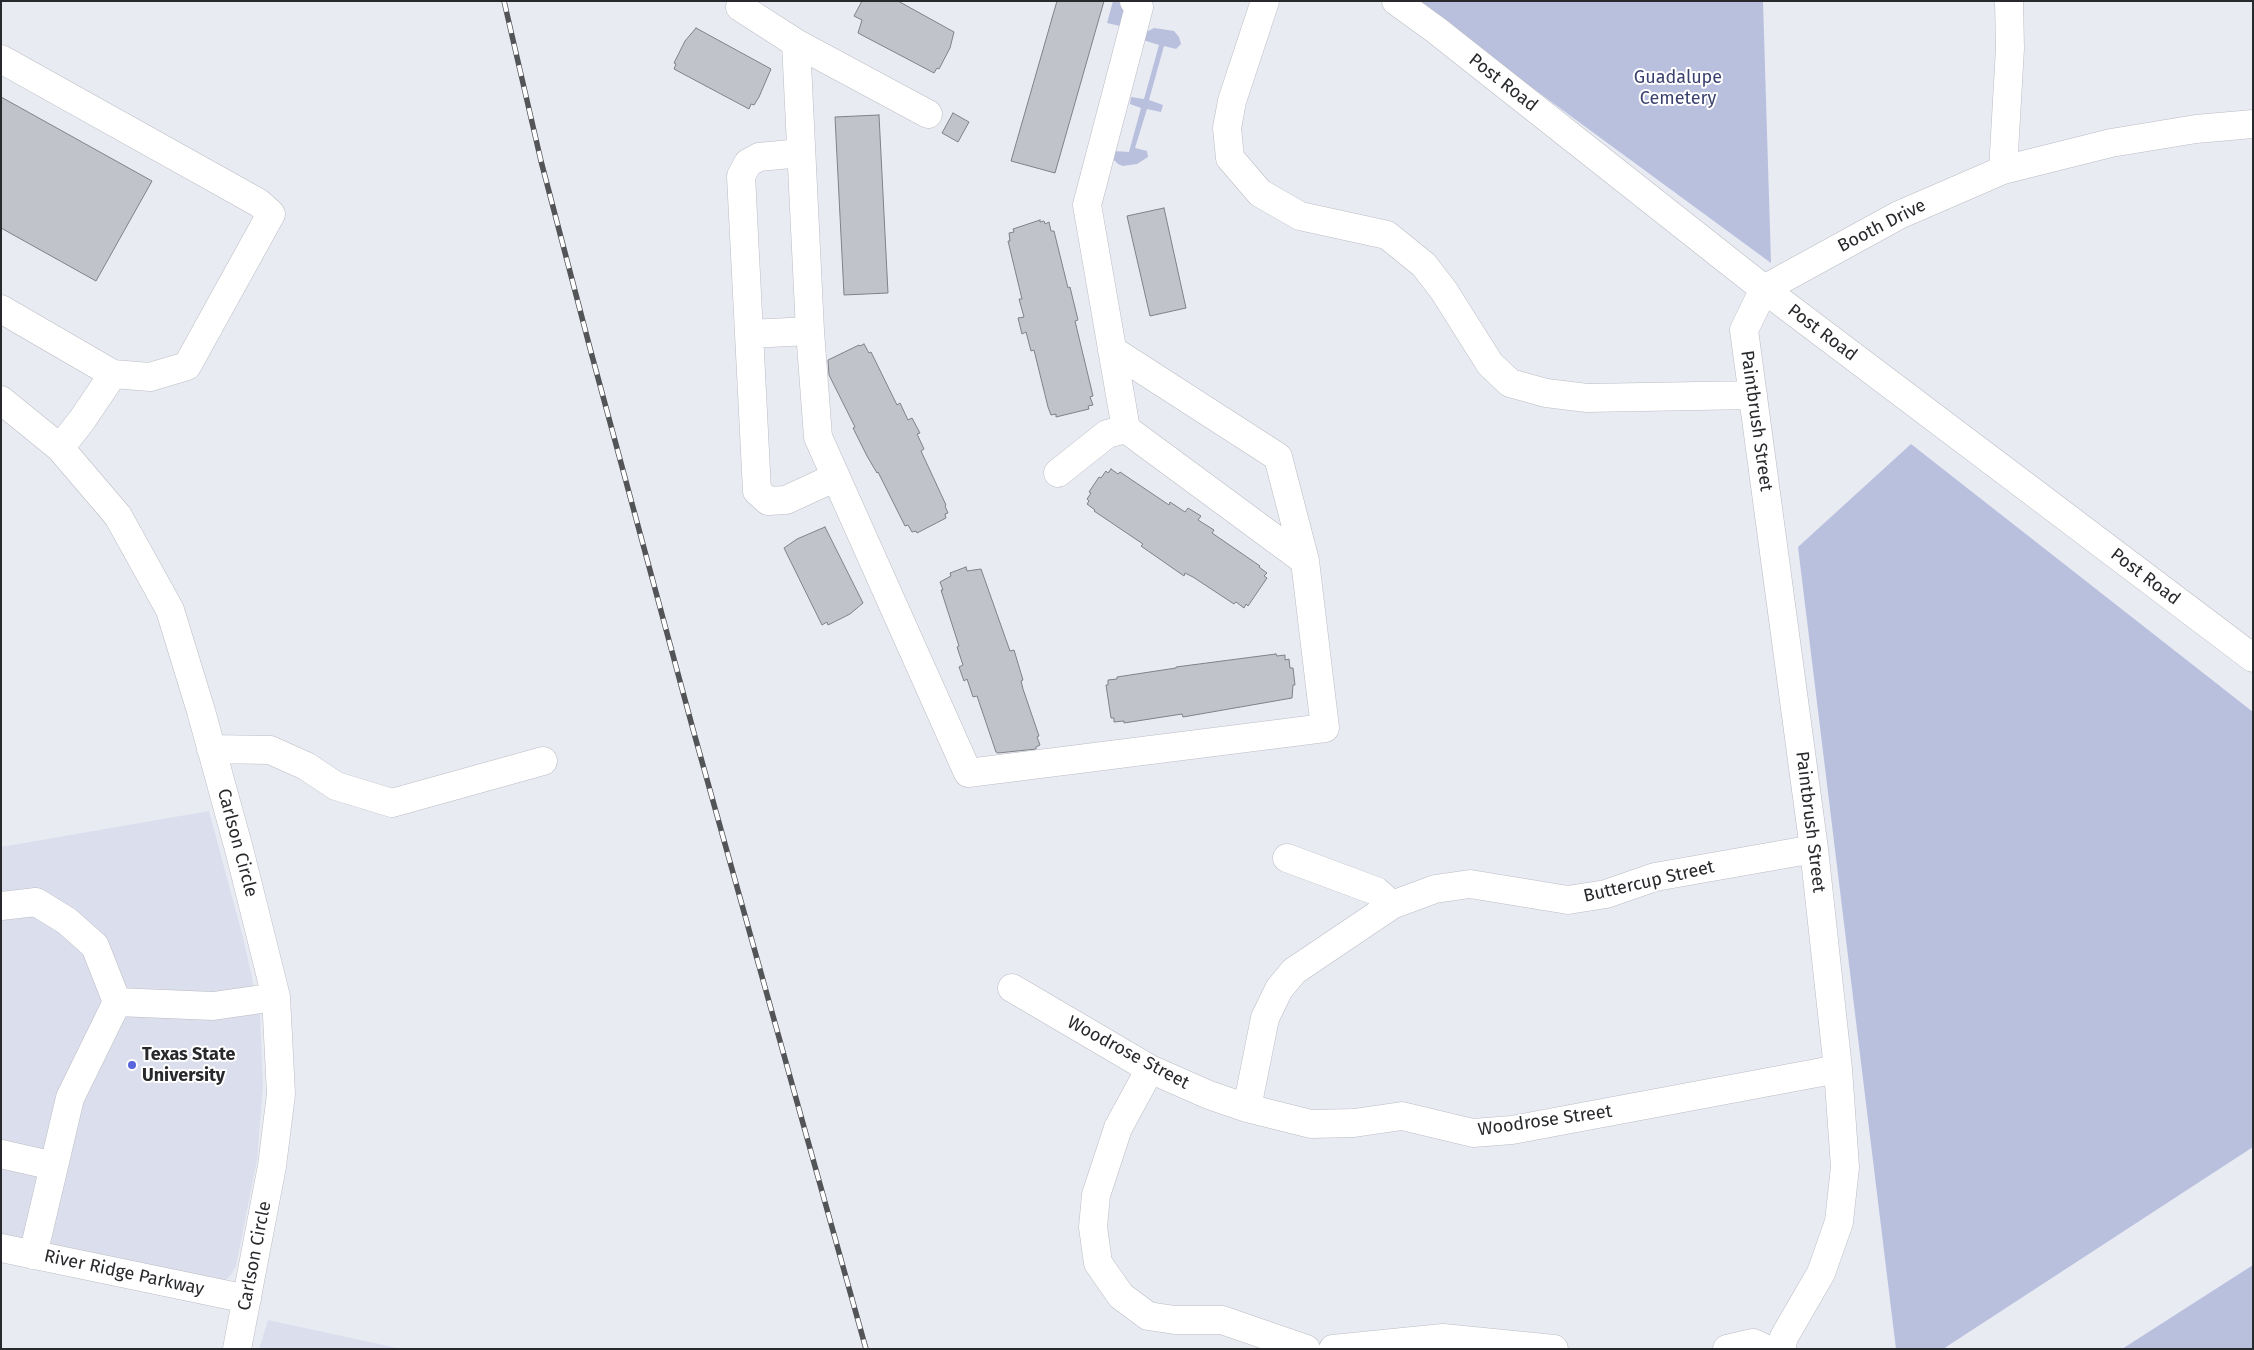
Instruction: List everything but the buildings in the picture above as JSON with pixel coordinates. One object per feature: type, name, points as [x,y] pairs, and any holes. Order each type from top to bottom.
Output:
[{"type":"street","points":[[743,1],[740,7],[796,43],[928,114]]},
{"type":"street","points":[[1134,1],[1139,7],[1087,206],[1126,429],[1305,561]]},
{"type":"street","points":[[1266,1],[1232,101],[1227,128],[1230,158],[1260,193],[1300,216],[1387,235],[1424,264],[1444,291],[1490,364],[1510,383],[1546,393],[1587,398],[1753,395]]},
{"type":"street","name":"Post Road","points":[[1396,1],[1436,30],[1764,289],[2253,658]]},
{"type":"street","points":[[2003,170],[2010,48],[2008,1]]},
{"type":"street","points":[[796,43],[810,331],[818,436],[968,773],[1325,728],[1305,561],[1278,457],[1112,350]]},
{"type":"street","points":[[1,59],[259,203],[271,214],[188,366],[150,377],[113,374],[1,308]]},
{"type":"street","name":"Booth Drive","points":[[1764,289],[1899,215],[2003,170],[2111,144],[2196,129],[2253,124]]},
{"type":"street","points":[[802,153],[759,157],[748,163],[741,176],[757,491],[768,501],[786,500],[836,477]]},
{"type":"street","name":"Paintbrush Street","points":[[1764,289],[1744,330],[1814,849],[1838,1069],[1845,1168],[1839,1222],[1821,1273],[1784,1337],[1781,1349]]},
{"type":"street","points":[[749,334],[810,331]]},
{"type":"street","points":[[60,448],[82,420],[113,374]]},
{"type":"street","name":"Carlson Circle","points":[[1,400],[60,448],[118,516],[170,610],[211,749],[276,997],[281,1094],[272,1166],[237,1349]]},
{"type":"street","points":[[1058,473],[1107,434],[1126,429]]},
{"type":"street","points":[[211,749],[270,750],[306,766],[336,786],[392,803],[543,762]]},
{"type":"street","name":"Buttercup Street","points":[[1248,1108],[1265,1018],[1279,990],[1294,971],[1392,905],[1435,889],[1470,884],[1568,900],[1606,894],[1655,877],[1814,849]]},
{"type":"street","points":[[1287,858],[1376,891],[1392,905]]},
{"type":"street","points":[[1,906],[36,902],[67,921],[95,946],[117,1002],[70,1098],[33,1255]]},
{"type":"street","name":"Woodrose Street","points":[[1012,988],[1150,1069],[1209,1095],[1248,1108],[1311,1124],[1354,1123],[1402,1116],[1473,1133],[1512,1130],[1838,1069]]},
{"type":"street","points":[[117,1002],[213,1006],[276,997]]},
{"type":"street","points":[[1150,1069],[1118,1128],[1096,1195],[1093,1228],[1098,1263],[1121,1296],[1148,1316],[1175,1320],[1222,1320],[1306,1349]]},
{"type":"street","points":[[1,1154],[54,1166]]},
{"type":"street","name":"River Ridge Parkway","points":[[1,1248],[247,1299]]},
{"type":"street","points":[[1333,1349],[1443,1338],[1554,1349]]},
{"type":"street","points":[[1727,1349],[1753,1343],[1766,1349]]},
{"type":"shaded area","name":"Texas State University","points":[[209,811],[244,941],[260,1015],[263,1086],[257,1160],[236,1266],[225,1281],[1,1242],[1,847]]},
{"type":"shaded area","points":[[268,1320],[402,1349],[259,1349]]},
{"type":"green space","points":[[1113,1],[1119,1],[1124,9],[1125,15],[1120,26],[1107,23]]},
{"type":"green space","name":"Guadalupe Cemetery","points":[[1414,1],[1763,1],[1771,263]]},
{"type":"green space","points":[[1154,28],[1174,31],[1179,37],[1181,44],[1176,49],[1164,46],[1149,100],[1163,105],[1161,112],[1147,109],[1135,148],[1147,151],[1148,157],[1137,164],[1123,166],[1112,158],[1114,151],[1129,152],[1141,108],[1130,104],[1131,97],[1144,99],[1159,45],[1143,40],[1146,32]]},
{"type":"green space","points":[[1911,444],[2253,712],[2253,1147],[1943,1349],[1896,1349],[1798,547]]},
{"type":"green space","points":[[2253,1265],[2253,1349],[2122,1349]]},
{"type":"railway","points":[[504,1],[541,161],[591,352],[694,733],[866,1349]]},
{"type":"place","name":"Texas State University","points":[[132,1065]]}]
